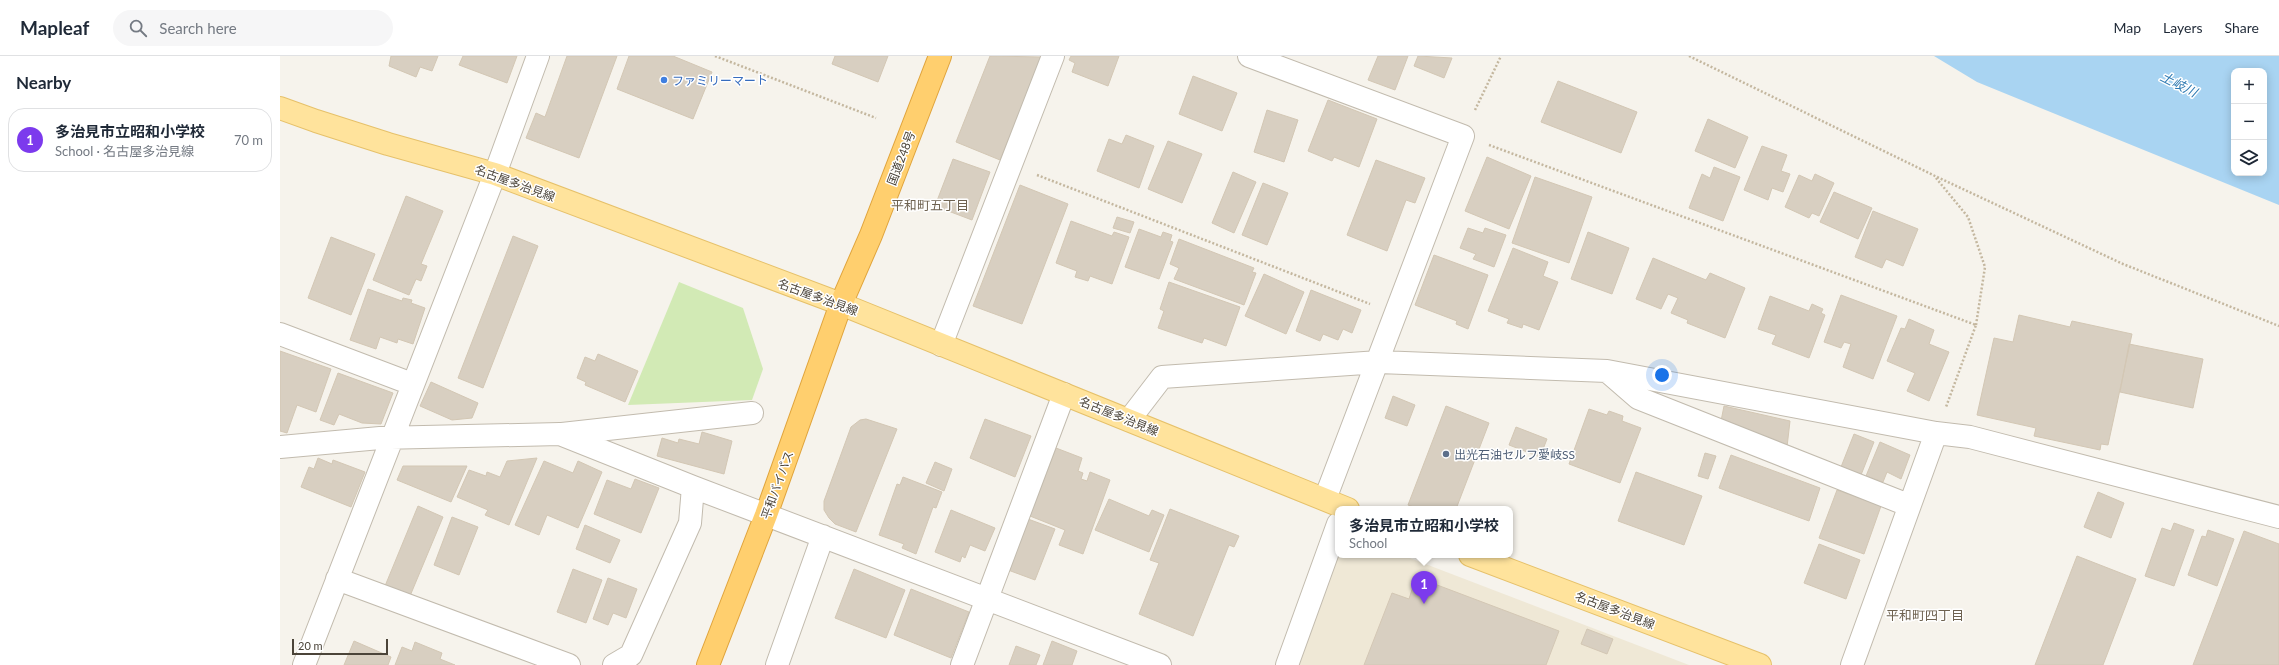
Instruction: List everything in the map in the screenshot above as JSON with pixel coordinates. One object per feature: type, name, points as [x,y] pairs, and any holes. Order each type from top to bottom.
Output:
[{"type":"highway","name":"国道248号","points":[[841,304],[871,235],[940,56]]},
{"type":"highway","name":"平和バイパス","points":[[708,665],[766,515],[841,304]]},
{"type":"main road","name":"名古屋多治見線","points":[[280,108],[381,141],[495,174],[841,304],[1129,420],[1335,508]]},
{"type":"main road","name":"名古屋多治見線","points":[[1478,558],[1760,665]]},
{"type":"street","points":[[304,665],[412,384],[495,174],[538,56]]},
{"type":"street","points":[[940,345],[1053,56]]},
{"type":"street","points":[[1249,56],[1463,136],[1379,362],[1341,506]]},
{"type":"street","points":[[280,334],[412,384]]},
{"type":"street","points":[[1129,420],[1162,377],[1379,362],[1607,371],[1936,433],[1970,437],[2279,517]]},
{"type":"street","points":[[1607,371],[1638,398],[1908,505]]},
{"type":"street","points":[[962,665],[1064,394]]},
{"type":"street","points":[[280,447],[391,438],[560,434],[752,412]]},
{"type":"street","points":[[1852,665],[1908,505],[1936,433]]},
{"type":"street","points":[[560,434],[693,487],[1160,665]]},
{"type":"street","points":[[614,665],[631,655],[653,607],[690,523],[693,487]]},
{"type":"street","points":[[1288,665],[1335,525]]},
{"type":"street","points":[[777,665],[823,536]]},
{"type":"street","points":[[337,579],[569,665]]},
{"type":"path","points":[[715,56],[876,118]]},
{"type":"path","points":[[1501,56],[1463,136],[1976,325]]},
{"type":"path","points":[[1689,56],[1935,176],[2123,264],[2279,326]]},
{"type":"path","points":[[1011,165],[1397,314]]},
{"type":"path","points":[[1935,176],[1968,217],[1985,267],[1976,325],[1936,433]]},
{"type":"shaded area","points":[[1337,558],[1410,558],[1689,665],[1297,665]]},
{"type":"green space","points":[[679,282],[743,308],[763,369],[752,400],[628,405]]},
{"type":"water","name":"土岐川","points":[[1934,56],[2279,56],[2279,205],[1977,82]]},
{"type":"building","points":[[391,56],[438,56],[432,71],[420,67],[416,77],[389,66]]},
{"type":"building","points":[[463,56],[517,56],[507,83],[459,65]]},
{"type":"building","points":[[567,56],[617,56],[579,158],[526,138],[536,113],[545,117]]},
{"type":"building","name":"ファミリーマート","points":[[629,56],[673,56],[712,72],[693,119],[617,89]]},
{"type":"building","points":[[835,56],[888,56],[878,82],[832,64]]},
{"type":"building","points":[[990,56],[1042,57],[1000,160],[956,142]]},
{"type":"building","points":[[1071,56],[1119,56],[1108,86],[1072,72],[1075,63],[1069,60]]},
{"type":"building","points":[[1378,56],[1408,56],[1395,90],[1368,80]]},
{"type":"building","points":[[1418,56],[1452,58],[1444,78],[1414,66]]},
{"type":"building","points":[[1193,76],[1237,93],[1222,131],[1179,114]]},
{"type":"building","points":[[1558,81],[1637,112],[1621,153],[1541,122]]},
{"type":"building","points":[[1328,100],[1377,119],[1359,167],[1334,157],[1332,161],[1308,151]]},
{"type":"building","points":[[1267,110],[1298,120],[1284,162],[1254,152]]},
{"type":"building","points":[[1708,119],[1748,137],[1735,168],[1695,151]]},
{"type":"building","points":[[1126,135],[1154,146],[1139,188],[1097,171],[1109,139],[1122,144]]},
{"type":"building","points":[[1168,141],[1202,154],[1182,203],[1148,189]]},
{"type":"building","points":[[1762,146],[1787,155],[1781,171],[1790,174],[1783,192],[1772,188],[1768,200],[1744,190]]},
{"type":"building","points":[[1487,157],[1531,176],[1509,229],[1465,211]]},
{"type":"building","points":[[953,159],[990,172],[972,220],[935,206]]},
{"type":"building","points":[[1376,160],[1425,178],[1415,203],[1406,200],[1387,251],[1347,235]]},
{"type":"building","points":[[1714,167],[1740,177],[1723,221],[1689,208],[1702,174],[1710,178]]},
{"type":"building","points":[[1233,172],[1256,182],[1234,233],[1212,223]]},
{"type":"building","points":[[1815,174],[1834,183],[1819,216],[1812,213],[1809,218],[1785,207],[1799,175],[1812,181]]},
{"type":"building","points":[[1535,177],[1592,197],[1569,263],[1512,243]]},
{"type":"building","points":[[1263,183],[1288,193],[1267,245],[1242,235]]},
{"type":"building","points":[[1020,185],[1068,204],[1022,324],[973,306]]},
{"type":"building","points":[[1834,192],[1872,208],[1858,239],[1820,222]]},
{"type":"building","points":[[406,196],[443,211],[421,264],[427,266],[421,281],[416,279],[409,295],[373,280]]},
{"type":"building","points":[[1873,211],[1918,229],[1903,266],[1886,259],[1882,268],[1855,257]]},
{"type":"building","points":[[1117,217],[1134,222],[1130,233],[1113,228]]},
{"type":"building","points":[[1071,221],[1112,236],[1114,232],[1129,237],[1112,284],[1090,276],[1088,281],[1075,277],[1077,271],[1056,263]]},
{"type":"building","points":[[1468,228],[1483,233],[1485,228],[1506,235],[1494,267],[1473,259],[1476,254],[1460,248]]},
{"type":"building","points":[[1139,229],[1161,237],[1163,232],[1172,235],[1170,241],[1173,242],[1159,279],[1125,267]]},
{"type":"building","points":[[1588,232],[1629,248],[1612,294],[1571,279]]},
{"type":"building","points":[[513,236],[538,246],[483,388],[458,378]]},
{"type":"building","points":[[331,237],[375,254],[351,315],[308,298]]},
{"type":"building","points":[[1179,239],[1254,268],[1252,272],[1256,273],[1244,305],[1174,279],[1179,268],[1170,264]]},
{"type":"building","points":[[1513,248],[1548,262],[1543,276],[1558,282],[1539,330],[1523,324],[1522,328],[1507,323],[1509,319],[1488,311]]},
{"type":"building","points":[[1434,255],[1488,275],[1468,329],[1456,324],[1457,321],[1415,305]]},
{"type":"building","points":[[1653,258],[1706,280],[1710,273],[1745,288],[1725,338],[1687,323],[1688,320],[1671,313],[1678,298],[1668,294],[1661,309],[1636,299]]},
{"type":"building","points":[[1264,274],[1304,292],[1286,334],[1245,316]]},
{"type":"building","points":[[1169,282],[1240,307],[1226,346],[1204,338],[1202,343],[1158,328],[1164,311],[1160,309]]},
{"type":"building","points":[[368,289],[402,301],[403,298],[412,300],[411,303],[425,308],[413,344],[398,339],[397,343],[380,337],[376,349],[350,340]]},
{"type":"building","points":[[1311,290],[1361,310],[1352,333],[1343,329],[1338,340],[1323,334],[1320,341],[1296,331]]},
{"type":"building","points":[[1841,295],[1897,316],[1873,379],[1843,367],[1851,344],[1844,342],[1841,348],[1824,342]]},
{"type":"building","points":[[1770,296],[1809,311],[1812,304],[1823,309],[1821,313],[1825,315],[1809,358],[1772,344],[1776,335],[1758,329]]},
{"type":"building","points":[[2019,315],[2070,327],[2072,321],[2132,334],[2108,445],[2101,444],[2100,450],[2034,436],[2036,428],[1977,415],[1994,338],[2013,342]]},
{"type":"building","points":[[1909,319],[1934,330],[1929,344],[1949,352],[1929,401],[1907,391],[1915,373],[1887,361],[1901,328],[1905,329]]},
{"type":"building","points":[[2129,344],[2203,359],[2193,408],[2120,392]]},
{"type":"building","points":[[280,351],[331,369],[316,412],[297,405],[287,433],[280,431]]},
{"type":"building","points":[[598,354],[638,371],[625,402],[585,385],[586,382],[577,378],[585,357],[595,361]]},
{"type":"building","points":[[338,373],[393,393],[381,424],[362,423],[339,414],[334,425],[320,420]]},
{"type":"building","points":[[431,382],[478,403],[472,418],[452,420],[420,406]]},
{"type":"building","points":[[1393,396],[1415,405],[1407,426],[1385,418]]},
{"type":"building","points":[[1446,406],[1489,423],[1457,506],[1408,505]]},
{"type":"building","points":[[1724,406],[1790,421],[1787,447],[1721,421]]},
{"type":"building","points":[[1589,409],[1607,415],[1609,411],[1623,416],[1622,421],[1641,428],[1620,483],[1569,464]]},
{"type":"building","points":[[866,419],[897,429],[856,532],[835,524],[824,510],[824,501],[851,427],[860,420]]},
{"type":"building","points":[[985,419],[1031,436],[1015,477],[970,458]]},
{"type":"building","points":[[1516,427],[1547,439],[1540,457],[1509,445]]},
{"type":"building","points":[[702,432],[732,441],[724,474],[657,456],[662,438],[678,443],[679,439],[699,444]]},
{"type":"building","points":[[1854,434],[1874,442],[1861,475],[1841,467]]},
{"type":"building","points":[[1880,442],[1910,455],[1901,479],[1887,472],[1883,482],[1866,476]]},
{"type":"building","points":[[1056,448],[1082,458],[1078,471],[1083,473],[1081,479],[1087,481],[1090,472],[1110,480],[1083,554],[1059,545],[1065,530],[1030,516]]},
{"type":"building","points":[[1705,453],[1716,456],[1708,479],[1698,476]]},
{"type":"building","points":[[1731,455],[1820,488],[1809,521],[1719,488]]},
{"type":"building","points":[[318,458],[332,464],[333,460],[365,472],[351,507],[301,487],[309,467],[314,469]]},
{"type":"building","points":[[537,458],[509,525],[485,515],[488,510],[457,497],[469,470],[486,476],[487,472],[500,477],[507,461]]},
{"type":"building","points":[[544,461],[573,473],[578,461],[602,472],[578,528],[547,515],[539,535],[515,525]]},
{"type":"building","points":[[935,462],[952,469],[944,491],[926,483]]},
{"type":"building","points":[[403,466],[467,466],[451,502],[397,480]]},
{"type":"building","points":[[1636,472],[1702,496],[1684,545],[1618,521]]},
{"type":"building","points":[[903,477],[942,492],[936,508],[933,507],[916,554],[902,548],[904,544],[879,535],[897,484],[900,485]]},
{"type":"building","points":[[635,479],[659,488],[641,533],[594,514],[607,480],[631,489]]},
{"type":"building","points":[[1837,490],[1881,506],[1864,554],[1819,538]]},
{"type":"building","points":[[2098,492],[2124,503],[2111,538],[2084,527]]},
{"type":"building","points":[[1109,499],[1149,516],[1152,510],[1164,515],[1149,552],[1095,530]]},
{"type":"building","points":[[418,506],[443,517],[410,596],[385,586]]},
{"type":"building","points":[[1170,509],[1239,536],[1234,547],[1229,545],[1193,636],[1139,614],[1159,563],[1150,560]]},
{"type":"building","points":[[951,510],[995,528],[985,551],[970,545],[965,558],[962,556],[960,562],[935,552]]},
{"type":"building","points":[[452,517],[478,527],[459,575],[434,565]]},
{"type":"building","points":[[1028,519],[1055,529],[1035,580],[1008,570]]},
{"type":"building","points":[[2174,523],[2194,530],[2174,586],[2145,576],[2162,528],[2171,531]]},
{"type":"building","points":[[585,525],[620,540],[610,563],[576,549]]},
{"type":"building","points":[[2208,530],[2234,539],[2217,586],[2188,575],[2202,536],[2206,537]]},
{"type":"building","points":[[2244,531],[2279,544],[2279,665],[2193,665]]},
{"type":"building","points":[[1819,544],[1860,560],[1846,599],[1804,583]]},
{"type":"building","points":[[2077,556],[2136,579],[2103,665],[2035,665]]},
{"type":"building","points":[[573,569],[602,580],[586,623],[557,612]]},
{"type":"building","points":[[854,569],[905,590],[886,638],[835,618]]},
{"type":"building","points":[[1416,577],[1559,631],[1546,665],[1364,665],[1392,593],[1409,599]]},
{"type":"building","points":[[608,578],[637,589],[626,618],[613,613],[608,625],[593,619]]},
{"type":"building","points":[[911,589],[969,612],[951,658],[894,635]]},
{"type":"building","points":[[1587,629],[1613,639],[1607,654],[1581,644]]},
{"type":"building","points":[[354,641],[391,657],[388,665],[344,665]]},
{"type":"building","points":[[1052,641],[1077,651],[1072,665],[1043,665]]},
{"type":"building","points":[[415,642],[442,653],[440,659],[455,665],[395,665],[402,647],[412,651]]},
{"type":"building","points":[[1016,646],[1040,655],[1036,665],[1009,665]]},
{"type":"place","name":"ファミリーマート","points":[[664,80]]},
{"type":"place","name":"出光石油セルフ愛岐SS","points":[[1446,454]]},
{"type":"place","name":"多治見市立昭和小学校","points":[[1424,604]]},
{"type":"district","name":"平和町五丁目","points":[[930,205]]},
{"type":"district","name":"平和町四丁目","points":[[1925,615]]}]
